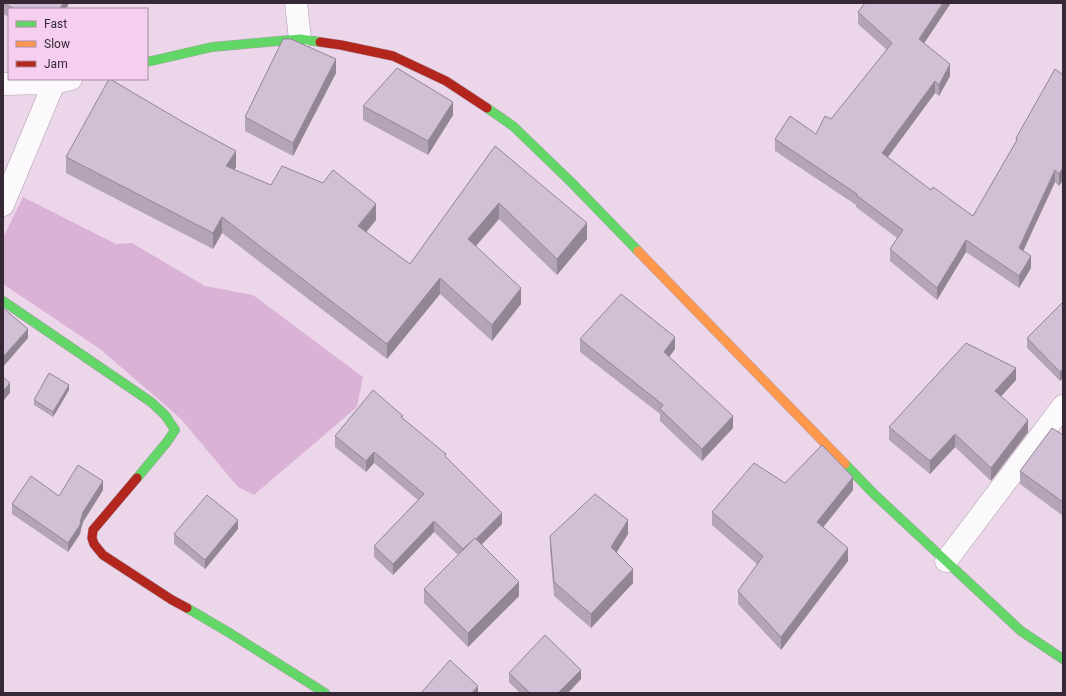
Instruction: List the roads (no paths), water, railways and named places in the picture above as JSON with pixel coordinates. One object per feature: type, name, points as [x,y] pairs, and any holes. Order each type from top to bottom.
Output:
[{"type":"street","points":[[296,3],[300,39]]},
{"type":"street","points":[[148,62],[212,47],[300,39],[341,45],[393,56],[446,81],[513,126],[571,182],[874,494],[1022,631],[1063,659]]},
{"type":"street","points":[[3,84],[62,81],[3,205]]},
{"type":"street","points":[[3,301],[152,402],[165,415],[175,430],[167,442],[93,530],[91,538],[94,546],[102,555],[172,600],[228,632],[325,693]]},
{"type":"street","points":[[946,561],[1063,406]]}]
